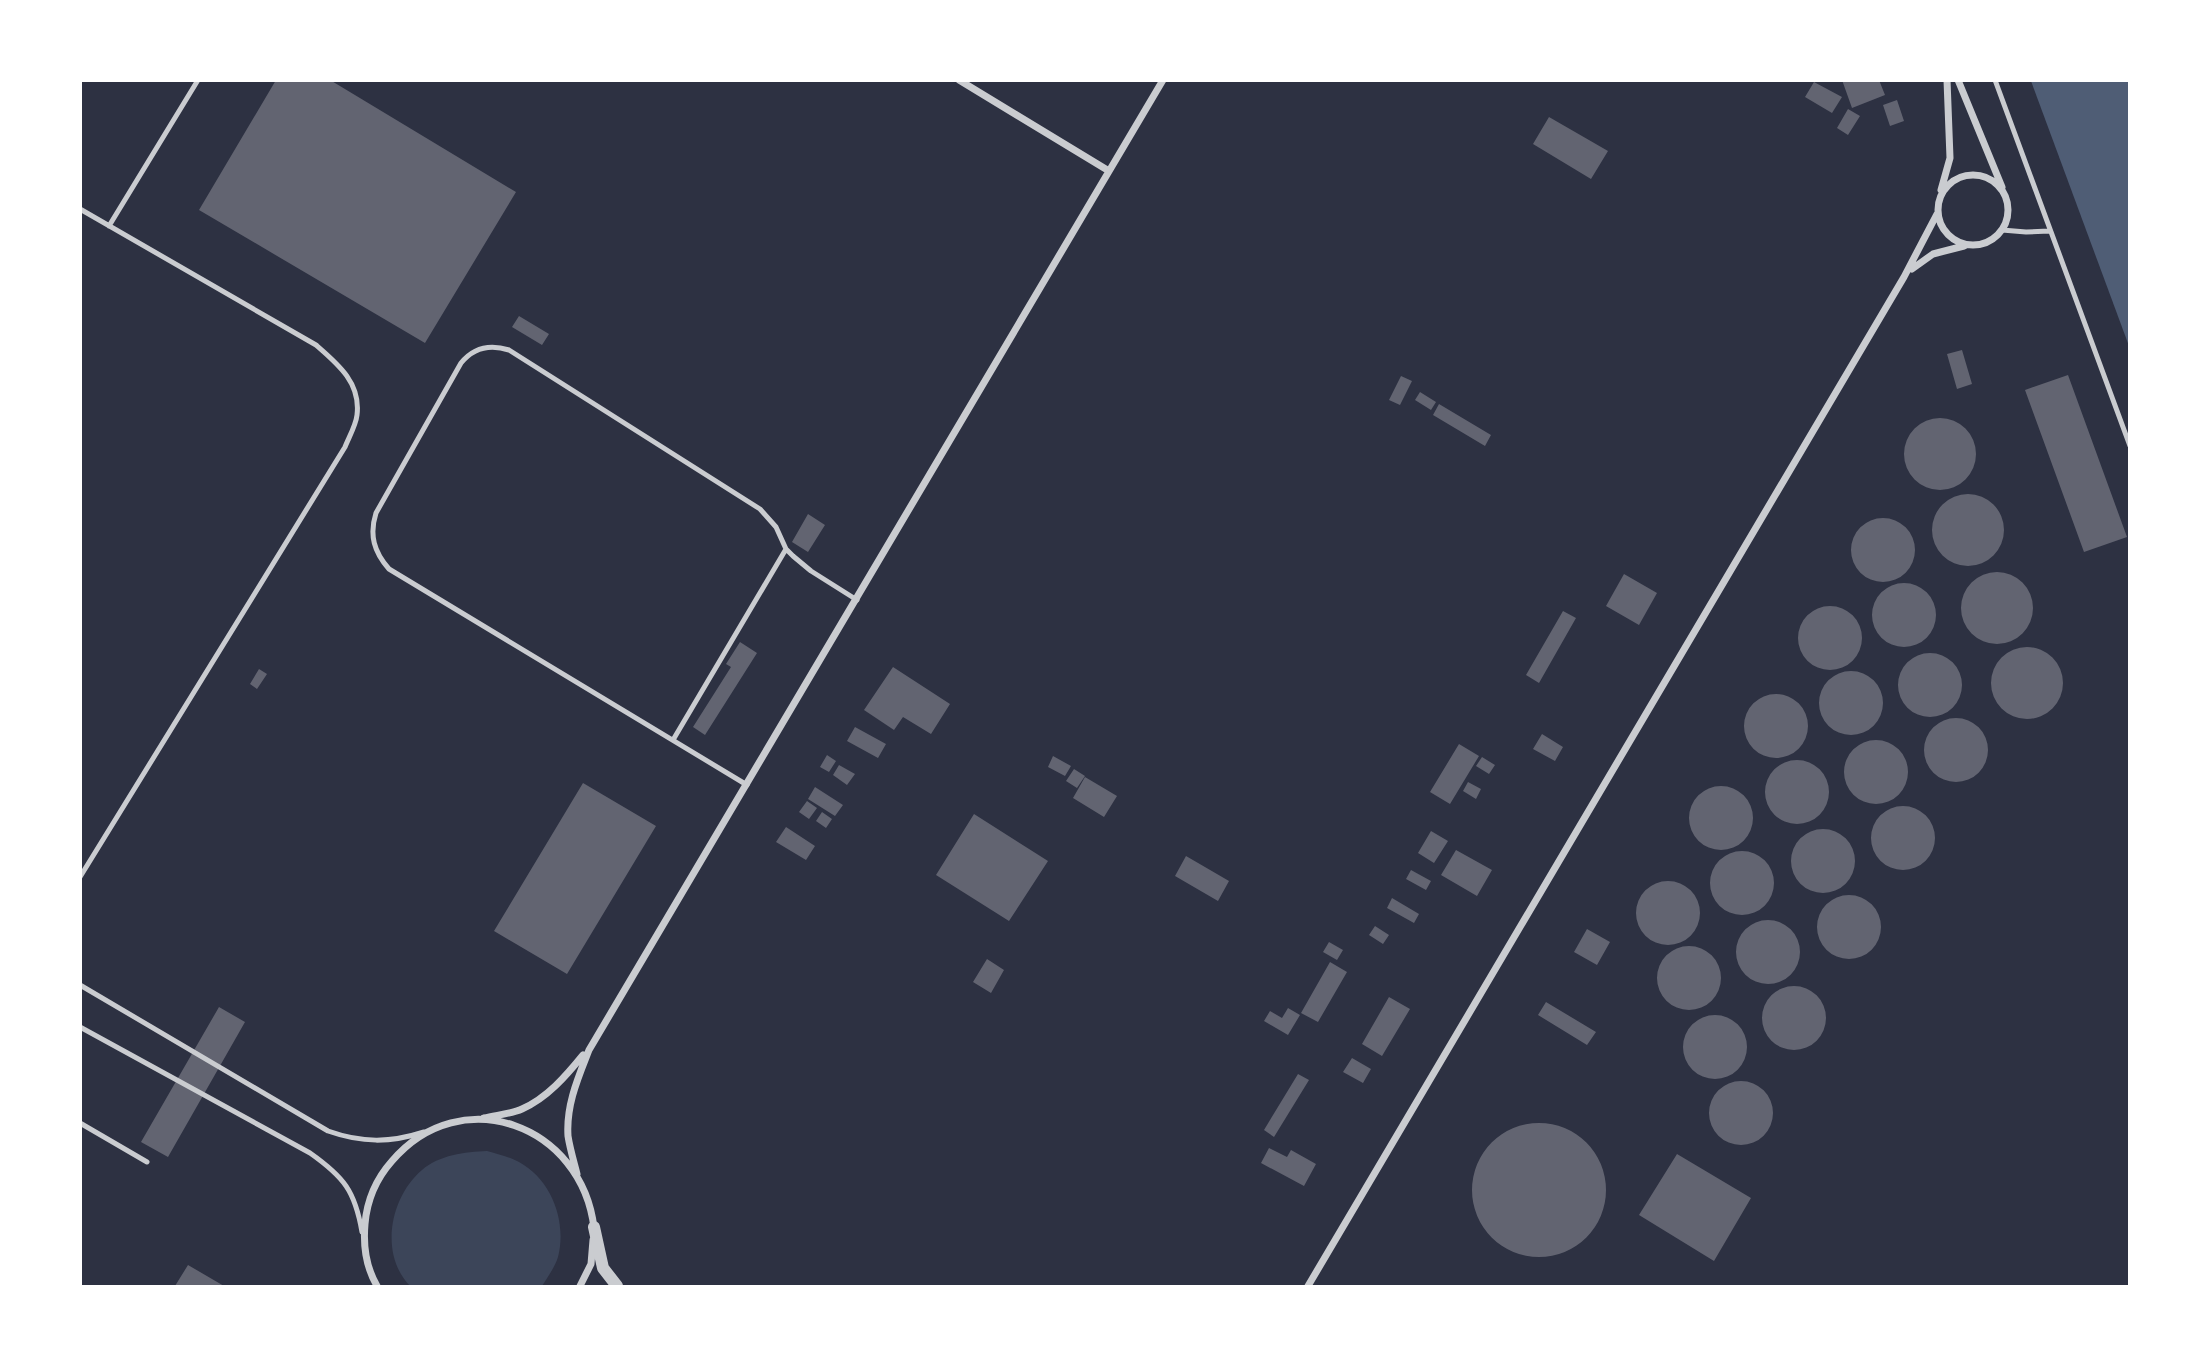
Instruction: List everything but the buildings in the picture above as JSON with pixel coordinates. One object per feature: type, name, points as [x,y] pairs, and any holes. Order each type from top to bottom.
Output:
[{"type":"street","points":[[959,80],[1110,171]]},
{"type":"street","points":[[376,1286],[367,1263],[364,1242],[367,1206],[381,1174],[404,1147],[435,1128],[520,1110],[540,1099],[564,1078],[589,1049],[1163,80]]},
{"type":"street","points":[[1308,1286],[1904,277],[1937,214],[1950,158],[1947,80]]},
{"type":"street","points":[[1904,277],[1917,264],[1933,254],[1950,247],[1988,242],[2003,230],[2009,212],[2005,194],[1958,80]]},
{"type":"street","points":[[1940,196],[1946,186],[1955,179],[1978,174],[1989,177],[2005,194]]},
{"type":"street","points":[[1937,214],[1948,235],[1969,245]]},
{"type":"street","points":[[577,1174],[569,1138],[569,1112],[575,1086],[589,1049]]},
{"type":"street","points":[[478,1119],[507,1123],[535,1134],[559,1151],[577,1174],[589,1199],[603,1268],[617,1286]]},
{"type":"street","points":[[580,1286],[591,1264],[594,1227]]},
{"type":"lane","points":[[109,226],[198,80]]},
{"type":"lane","points":[[1995,80],[2130,446]]},
{"type":"lane","points":[[80,209],[316,345],[344,369],[356,394],[357,416],[345,447],[80,877]]},
{"type":"lane","points":[[2003,230],[2049,231]]},
{"type":"lane","points":[[747,785],[389,569],[376,552],[372,532],[376,513],[461,363],[481,348],[499,347],[509,350],[750,502],[769,517],[786,548],[810,571],[857,600]]},
{"type":"lane","points":[[673,740],[786,548]]},
{"type":"lane","points":[[80,985],[328,1131],[351,1139],[374,1141],[405,1139],[435,1128]]},
{"type":"lane","points":[[80,1027],[310,1153],[329,1167],[343,1181],[358,1206],[364,1242]]},
{"type":"lane","points":[[80,1123],[147,1163]]},
{"type":"shaded area","points":[[2031,81],[2129,81],[2129,346]]},
{"type":"shaded area","points":[[487,1151],[519,1162],[531,1170],[548,1191],[558,1216],[560,1230],[558,1257],[553,1268],[542,1286],[410,1286],[400,1273],[392,1242],[392,1226],[402,1195],[422,1170],[436,1161],[461,1153]]}]
